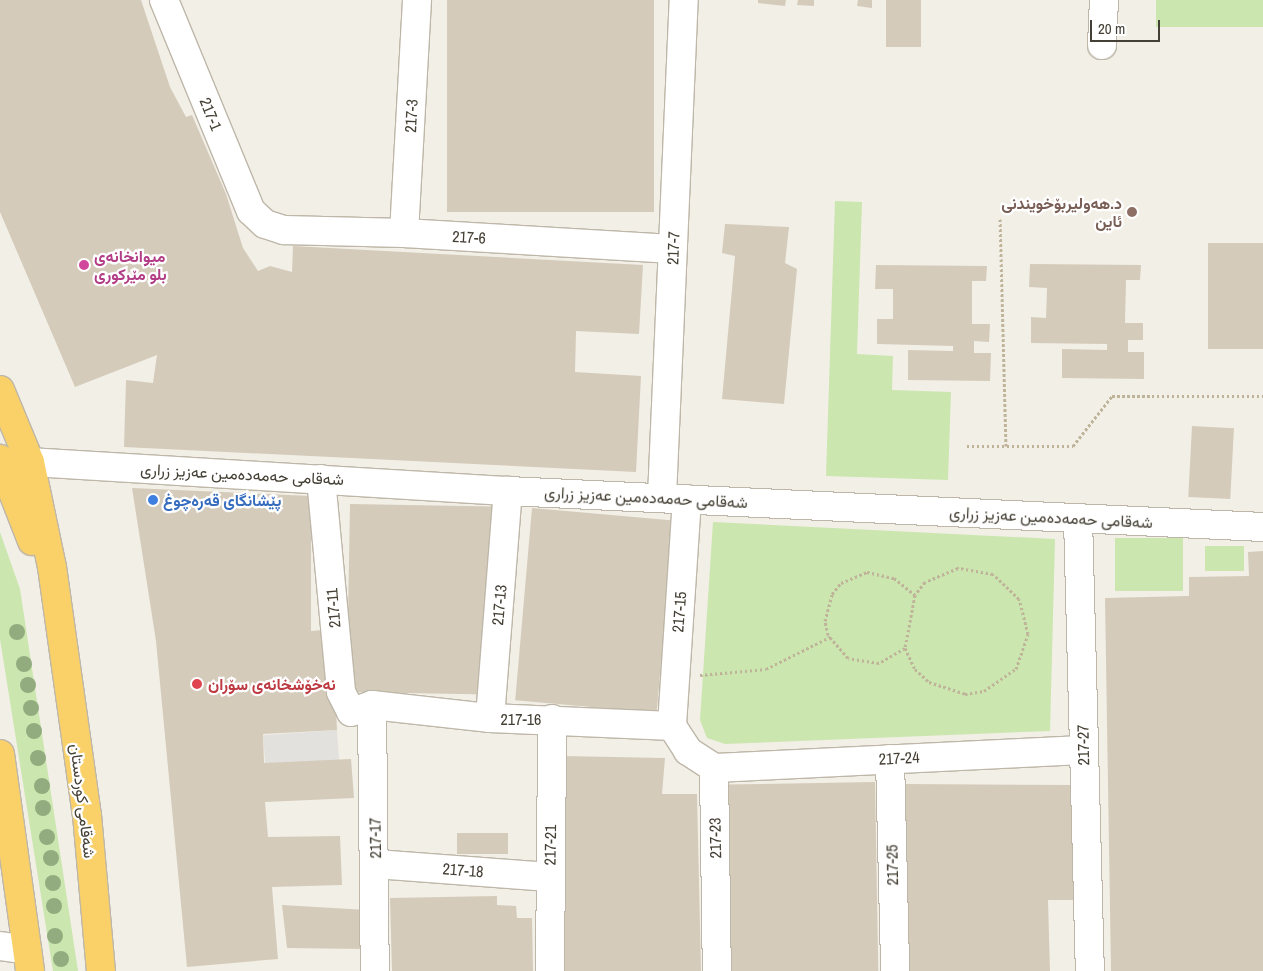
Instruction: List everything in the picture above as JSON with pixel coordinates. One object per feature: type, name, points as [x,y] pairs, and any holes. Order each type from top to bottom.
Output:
[{"type":"highway","name":"شەقامی کوردستان","points":[[0,390],[30,462],[52,567],[87,815],[101,971]]},
{"type":"highway","name":"شەقامی کوردستان","points":[[0,459],[41,566],[60,631]]},
{"type":"highway","points":[[0,754],[29,960]]},
{"type":"street","name":"217-1","points":[[164,0],[251,211],[265,224]]},
{"type":"street","name":"217-3","points":[[404,233],[417,0]]},
{"type":"street","name":"217-7","points":[[675,498],[673,249],[684,0]]},
{"type":"street","points":[[1102,45],[1104,0]]},
{"type":"street","name":"217-6","points":[[265,224],[284,230],[404,233],[673,249]]},
{"type":"street","name":"شەقامی حەمەدەمین عەزیز زراری","points":[[30,462],[508,491],[1263,527]]},
{"type":"street","name":"217-11","points":[[321,479],[341,692],[351,712],[372,705]]},
{"type":"street","name":"217-13","points":[[490,718],[508,491]]},
{"type":"street","name":"217-15","points":[[672,726],[675,677],[675,498]]},
{"type":"street","name":"217-27","points":[[1078,518],[1090,971]]},
{"type":"street","name":"217-16","points":[[372,705],[490,718],[552,719],[672,726]]},
{"type":"street","name":"217-17","points":[[372,705],[376,864],[376,971]]},
{"type":"street","name":"217-21","points":[[550,971],[549,877],[552,719]]},
{"type":"street","points":[[672,726],[677,740],[688,751],[714,768]]},
{"type":"street","name":"217-24","points":[[714,768],[1084,750]]},
{"type":"street","name":"217-25","points":[[890,758],[895,971]]},
{"type":"street","name":"217-23","points":[[714,768],[717,971]]},
{"type":"street","name":"217-18","points":[[376,864],[549,877]]},
{"type":"street","points":[[0,946],[29,960]]},
{"type":"path","points":[[1000,219],[1006,446]]},
{"type":"path","points":[[967,446],[1073,446],[1112,396],[1263,396]]},
{"type":"path","points":[[958,568],[993,574],[1020,599],[1028,634],[1016,669],[984,691],[966,694],[929,682],[915,669],[905,648],[913,621],[915,596],[925,582],[958,568]]},
{"type":"path","points":[[905,648],[879,663],[863,663],[848,658],[830,637],[826,607],[832,594],[853,575],[881,573],[906,585],[915,596]]},
{"type":"path","points":[[675,677],[766,669],[830,637]]},
{"type":"green space","points":[[1156,0],[1263,0],[1263,27],[1156,27]]},
{"type":"green space","points":[[835,201],[862,202],[857,354],[893,356],[892,390],[951,392],[948,480],[826,476]]},
{"type":"green space","points":[[713,522],[1055,539],[1050,731],[725,744],[707,738],[700,720]]},
{"type":"green space","points":[[0,532],[20,589],[78,971],[53,971],[0,639]]},
{"type":"green space","points":[[1115,538],[1183,538],[1183,591],[1115,591]]},
{"type":"green space","points":[[1205,546],[1244,546],[1244,571],[1205,571]]},
{"type":"shaded area","points":[[337,730],[339,760],[265,765],[263,735]]},
{"type":"building","points":[[0,0],[141,0],[170,87],[186,117],[192,115],[226,194],[243,248],[258,271],[270,266],[292,272],[293,246],[643,265],[639,334],[576,331],[575,372],[641,376],[636,472],[124,447],[126,380],[153,383],[157,355],[75,387],[0,212]]},
{"type":"building","points":[[447,0],[654,0],[654,212],[447,212]]},
{"type":"building","points":[[758,0],[786,0],[785,6],[758,3]]},
{"type":"building","points":[[798,0],[814,0],[814,6],[797,5]]},
{"type":"building","points":[[858,0],[872,0],[872,8],[857,6]]},
{"type":"building","points":[[886,0],[921,0],[921,47],[886,47]]},
{"type":"building","points":[[725,224],[789,227],[785,263],[797,269],[784,404],[722,399],[735,256],[722,253]]},
{"type":"building","points":[[1208,243],[1263,243],[1263,349],[1208,349]]},
{"type":"building","points":[[1030,264],[1141,265],[1140,280],[1126,280],[1125,323],[1143,323],[1143,340],[1128,340],[1128,352],[1144,352],[1144,379],[1062,378],[1062,349],[1107,350],[1107,344],[1031,343],[1031,317],[1046,318],[1047,288],[1029,287]]},
{"type":"building","points":[[876,265],[987,266],[986,281],[972,281],[972,324],[990,324],[989,342],[974,341],[974,353],[991,353],[990,381],[908,380],[908,350],[953,351],[953,346],[877,344],[877,319],[893,319],[893,289],[875,289]]},
{"type":"building","points":[[1192,426],[1234,428],[1230,499],[1188,497]]},
{"type":"building","points":[[132,488],[311,496],[311,631],[322,630],[326,691],[335,690],[337,730],[263,734],[264,763],[351,759],[354,798],[265,802],[268,837],[340,836],[342,885],[272,887],[278,959],[187,967],[156,641]]},
{"type":"building","points":[[350,504],[492,506],[489,694],[347,692]]},
{"type":"building","points":[[532,508],[673,520],[657,713],[515,700]]},
{"type":"building","points":[[1263,551],[1263,971],[1111,971],[1105,598],[1189,596],[1189,577],[1249,576],[1248,552]]},
{"type":"building","points":[[562,756],[665,758],[662,794],[697,794],[701,971],[563,971]]},
{"type":"building","points":[[875,782],[878,971],[731,971],[728,785]]},
{"type":"building","points":[[902,784],[1073,785],[1077,900],[1048,900],[1050,971],[906,971]]},
{"type":"building","points":[[457,833],[508,833],[508,854],[457,854]]},
{"type":"building","points":[[497,896],[497,905],[516,906],[517,918],[532,918],[533,971],[392,971],[390,898]]},
{"type":"building","points":[[282,905],[367,910],[362,949],[287,948]]},
{"type":"place","name":"د.هه‌ولیربۆخویندنی ئاین","points":[[1132,212]]},
{"type":"place","name":"میوانخانەی بلو مێرکوری","points":[[84,265]]},
{"type":"place","name":"پێشانگای قەرەچوغ","points":[[153,500]]},
{"type":"place","name":"نەخۆشخانەی سۆران","points":[[197,684]]}]
